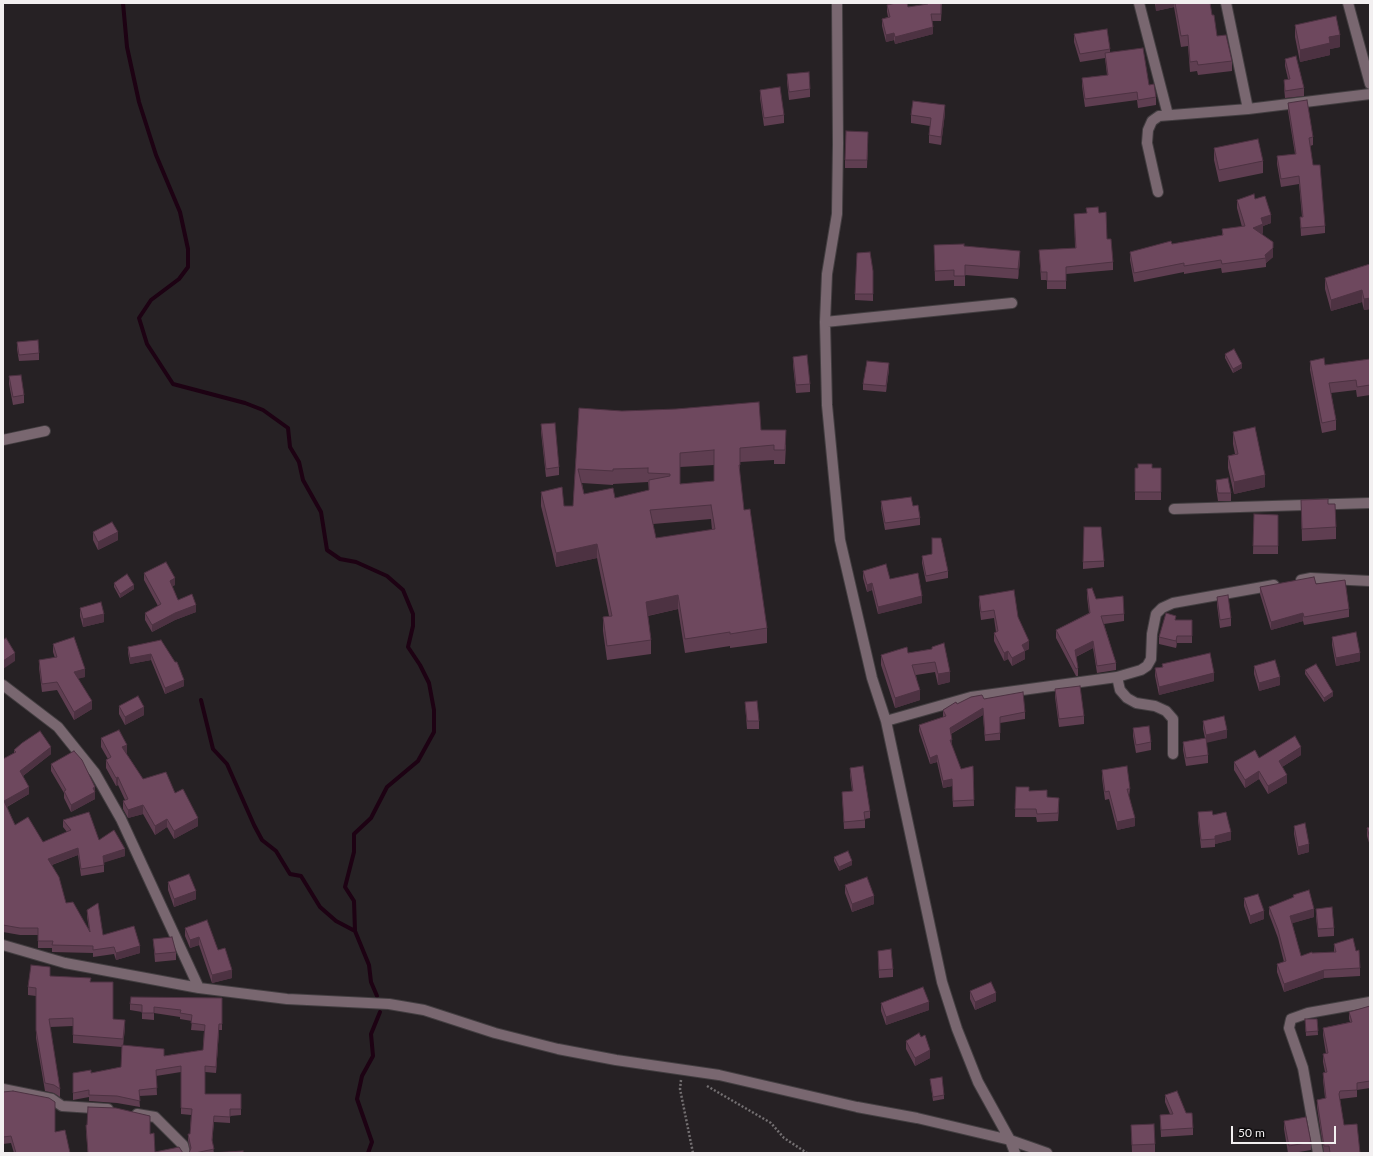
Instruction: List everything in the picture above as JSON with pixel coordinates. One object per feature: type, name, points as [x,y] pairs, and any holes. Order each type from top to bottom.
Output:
[{"type":"street","points":[[836,3],[838,144],[837,214],[827,274],[825,322],[827,405],[840,540],[872,678],[886,721],[942,982],[957,1029],[978,1082],[1010,1140],[1015,1153]]},
{"type":"street","points":[[1139,3],[1168,115]]},
{"type":"street","points":[[1226,3],[1248,109]]},
{"type":"street","points":[[1348,3],[1370,84]]},
{"type":"street","points":[[1158,192],[1147,143],[1148,130],[1155,118],[1168,115],[1248,109],[1370,94]]},
{"type":"street","points":[[825,322],[1012,303]]},
{"type":"street","points":[[3,440],[45,431]]},
{"type":"street","points":[[1174,509],[1370,503]]},
{"type":"street","points":[[886,721],[971,697],[1117,677],[1140,670],[1147,666],[1151,659],[1152,634],[1156,614],[1162,608],[1173,603],[1311,578],[1370,581]]},
{"type":"street","points":[[1117,677],[1120,690],[1127,698],[1136,703],[1155,706],[1166,711],[1173,719],[1173,754]]},
{"type":"street","points":[[3,685],[58,727],[95,773],[121,819],[199,988]]},
{"type":"street","points":[[3,945],[65,963],[199,988],[287,999],[389,1004],[424,1010],[495,1033],[558,1049],[616,1060],[719,1075],[1010,1140],[1047,1153]]},
{"type":"street","points":[[1318,1153],[1303,1068],[1289,1028],[1291,1019],[1308,1012],[1370,1002]]},
{"type":"street","points":[[3,1089],[52,1099],[62,1106],[120,1110],[155,1117],[183,1145],[185,1153]]},
{"type":"path","points":[[681,1069],[680,1089],[693,1153]]},
{"type":"path","points":[[703,1084],[736,1101],[771,1122],[784,1138],[807,1153]]},
{"type":"building","points":[[907,3],[908,7],[928,3],[941,3],[941,14],[931,14],[933,27],[895,37],[894,33],[886,35],[882,19],[890,17],[887,5]]},
{"type":"building","points":[[1175,3],[1210,3],[1212,15],[1214,15],[1217,36],[1226,35],[1232,61],[1198,65],[1197,61],[1190,62],[1188,35],[1181,36]]},
{"type":"building","points":[[1336,16],[1340,35],[1329,37],[1330,43],[1300,50],[1295,25]]},
{"type":"building","points":[[1107,29],[1110,49],[1080,54],[1074,34]]},
{"type":"building","points":[[1143,48],[1149,85],[1154,84],[1156,97],[1138,100],[1137,92],[1085,99],[1082,78],[1108,75],[1105,53]]},
{"type":"building","points":[[1296,56],[1304,88],[1285,91],[1284,80],[1290,79],[1285,59]]},
{"type":"building","points":[[809,72],[810,89],[789,92],[787,74]]},
{"type":"building","points":[[780,87],[784,115],[764,118],[760,90]]},
{"type":"building","points":[[1307,100],[1313,137],[1309,138],[1313,165],[1320,165],[1325,226],[1301,228],[1300,217],[1303,217],[1299,176],[1281,179],[1277,156],[1296,154],[1288,103]]},
{"type":"building","points":[[913,101],[945,105],[941,137],[929,135],[931,118],[911,115]]},
{"type":"building","points":[[846,131],[868,132],[867,160],[845,160]]},
{"type":"building","points":[[1258,139],[1263,161],[1219,170],[1214,148]]},
{"type":"building","points":[[1254,194],[1255,199],[1265,196],[1271,215],[1261,218],[1263,224],[1253,228],[1273,242],[1273,248],[1265,255],[1266,258],[1222,264],[1221,260],[1184,266],[1184,263],[1134,273],[1130,252],[1171,241],[1172,244],[1223,235],[1222,229],[1245,226],[1237,200]]},
{"type":"building","points":[[1098,207],[1099,213],[1106,212],[1107,239],[1111,239],[1113,262],[1066,267],[1066,281],[1047,281],[1047,272],[1041,272],[1039,250],[1076,248],[1074,214],[1087,213],[1086,208]]},
{"type":"building","points":[[964,244],[964,246],[1020,251],[1018,269],[965,265],[965,276],[954,276],[954,270],[935,271],[934,245]]},
{"type":"building","points":[[870,252],[873,271],[873,294],[855,294],[857,253]]},
{"type":"building","points":[[1370,264],[1370,298],[1364,299],[1362,290],[1331,300],[1325,278]]},
{"type":"building","points":[[38,340],[39,353],[19,355],[17,342]]},
{"type":"building","points":[[1234,349],[1242,364],[1233,369],[1225,354]]},
{"type":"building","points":[[807,355],[810,384],[796,385],[793,357]]},
{"type":"building","points":[[1324,358],[1325,365],[1370,359],[1370,385],[1357,387],[1356,380],[1329,383],[1336,420],[1322,423],[1310,361]]},
{"type":"building","points":[[867,361],[889,363],[886,386],[863,384]]},
{"type":"building","points":[[21,375],[24,395],[13,397],[9,376]]},
{"type":"building","points":[[759,402],[761,430],[786,430],[785,450],[774,450],[774,445],[740,448],[739,465],[744,510],[750,509],[767,628],[685,639],[678,595],[646,602],[651,640],[607,646],[603,617],[612,616],[597,544],[556,553],[541,492],[562,487],[564,506],[573,506],[579,408],[622,411],[676,409]],"holes":[[[714,450],[714,481],[680,484],[680,453]],[[648,468],[648,473],[670,474],[670,476],[649,480],[649,490],[615,498],[613,488],[584,494],[578,469],[613,471],[613,469]],[[711,505],[715,529],[656,538],[650,510]]]},
{"type":"building","points":[[555,423],[559,467],[546,469],[541,424]]},
{"type":"building","points":[[1255,427],[1265,475],[1234,482],[1228,456],[1238,454],[1233,432]]},
{"type":"building","points":[[1138,464],[1152,464],[1152,468],[1161,468],[1161,492],[1135,492],[1135,468],[1138,468]]},
{"type":"building","points":[[1228,478],[1231,493],[1218,493],[1216,480]]},
{"type":"building","points":[[911,497],[913,506],[918,505],[920,518],[885,523],[881,501]]},
{"type":"building","points":[[1328,499],[1328,504],[1335,504],[1336,527],[1302,529],[1301,500]]},
{"type":"building","points":[[1254,514],[1278,515],[1278,546],[1253,546]]},
{"type":"building","points":[[112,522],[118,532],[98,542],[93,532]]},
{"type":"building","points":[[1084,527],[1101,527],[1104,561],[1083,562]]},
{"type":"building","points":[[932,538],[941,538],[948,571],[926,576],[922,556],[932,554]]},
{"type":"building","points":[[166,562],[175,578],[170,581],[178,600],[192,594],[196,605],[175,613],[152,625],[145,613],[161,604],[144,573]]},
{"type":"building","points":[[886,564],[890,579],[918,573],[922,596],[878,607],[872,583],[867,585],[863,571]]},
{"type":"building","points":[[127,574],[134,585],[120,594],[114,583]]},
{"type":"building","points":[[1314,577],[1316,584],[1345,580],[1349,609],[1304,617],[1303,613],[1271,622],[1260,587]]},
{"type":"building","points":[[1092,588],[1096,599],[1123,596],[1124,614],[1101,616],[1116,663],[1097,666],[1093,641],[1075,650],[1078,668],[1076,669],[1056,630],[1090,613],[1087,589]]},
{"type":"building","points":[[1014,590],[1018,617],[1029,641],[1022,645],[1025,651],[1012,658],[1008,651],[1004,653],[994,633],[998,631],[994,610],[981,612],[979,596]]},
{"type":"building","points":[[1228,595],[1231,618],[1220,620],[1217,597]]},
{"type":"building","points":[[101,602],[104,614],[83,619],[80,608]]},
{"type":"building","points":[[1166,613],[1176,616],[1175,620],[1192,620],[1192,636],[1177,636],[1176,641],[1159,637]]},
{"type":"building","points":[[1356,632],[1360,653],[1336,658],[1332,637]]},
{"type":"building","points":[[74,637],[85,669],[74,672],[92,701],[74,712],[57,682],[42,684],[39,660],[57,657],[53,644]]},
{"type":"building","points":[[6,638],[15,653],[3,661],[3,640]]},
{"type":"building","points":[[161,640],[175,662],[177,662],[184,680],[165,688],[151,654],[130,658],[128,647]]},
{"type":"building","points":[[944,643],[950,672],[938,674],[935,662],[912,665],[920,690],[895,698],[881,655],[907,647],[908,653],[932,649],[932,647]]},
{"type":"building","points":[[1210,653],[1214,673],[1159,687],[1155,668],[1163,667],[1162,664]]},
{"type":"building","points":[[1275,660],[1280,677],[1259,683],[1254,666]]},
{"type":"building","points":[[1316,664],[1333,692],[1324,698],[1305,670]]},
{"type":"building","points":[[1080,686],[1084,716],[1059,719],[1055,689]]},
{"type":"building","points":[[1023,692],[1025,712],[1000,717],[1000,733],[985,735],[983,708],[950,728],[952,740],[950,740],[961,769],[973,766],[974,800],[953,801],[952,779],[943,781],[937,755],[930,758],[919,725],[946,716],[943,710],[956,702],[957,704],[971,697],[982,695],[984,699]]},
{"type":"building","points":[[138,696],[144,707],[125,717],[119,706]]},
{"type":"building","points":[[757,701],[759,721],[747,721],[745,702]]},
{"type":"building","points":[[1224,716],[1227,730],[1206,735],[1203,721]]},
{"type":"building","points":[[1149,726],[1151,742],[1136,745],[1133,728]]},
{"type":"building","points":[[119,730],[127,745],[122,747],[143,779],[166,772],[175,793],[183,789],[198,818],[174,831],[167,819],[155,826],[143,805],[128,810],[123,801],[128,799],[118,777],[116,778],[106,760],[111,757],[101,738]]},
{"type":"building","points":[[40,731],[51,747],[20,771],[29,787],[4,801],[15,825],[28,817],[43,842],[71,830],[63,820],[89,812],[99,840],[114,830],[125,849],[103,856],[104,865],[81,869],[78,848],[48,859],[59,877],[66,903],[73,902],[90,932],[87,910],[98,903],[103,935],[134,926],[140,946],[116,953],[114,947],[93,950],[93,946],[52,945],[53,941],[38,941],[38,928],[20,928],[3,925],[3,759],[16,752],[14,750]]},
{"type":"building","points":[[1295,736],[1301,747],[1279,761],[1287,775],[1268,786],[1259,771],[1245,780],[1234,762],[1255,750],[1259,758]]},
{"type":"building","points":[[1206,738],[1208,755],[1186,758],[1183,742]]},
{"type":"building","points":[[74,751],[82,760],[95,787],[93,788],[95,792],[71,805],[64,791],[66,790],[51,764]]},
{"type":"building","points":[[863,766],[870,811],[864,812],[865,820],[844,822],[842,792],[853,791],[850,768]]},
{"type":"building","points":[[1127,766],[1130,789],[1127,789],[1135,818],[1117,822],[1109,791],[1105,792],[1102,770]]},
{"type":"building","points":[[1016,787],[1029,787],[1029,791],[1047,790],[1047,797],[1059,798],[1058,813],[1037,814],[1036,809],[1015,809]]},
{"type":"building","points":[[1212,811],[1213,815],[1226,812],[1231,832],[1215,836],[1215,839],[1201,840],[1198,812]]},
{"type":"building","points":[[1305,823],[1309,844],[1298,847],[1294,826]]},
{"type":"building","points":[[1370,827],[1370,838],[1367,828]]},
{"type":"building","points":[[848,851],[852,861],[839,867],[834,857]]},
{"type":"building","points":[[189,874],[196,891],[174,899],[168,882]]},
{"type":"building","points":[[867,877],[874,896],[852,904],[845,885]]},
{"type":"building","points":[[1309,890],[1314,909],[1290,916],[1301,956],[1312,952],[1336,952],[1334,944],[1353,938],[1356,951],[1359,950],[1360,968],[1324,970],[1284,984],[1277,964],[1286,961],[1278,930],[1269,907],[1294,897],[1293,895]]},
{"type":"building","points":[[1258,894],[1264,911],[1250,916],[1244,898]]},
{"type":"building","points":[[1332,907],[1334,928],[1318,929],[1316,909]]},
{"type":"building","points":[[207,920],[218,950],[225,948],[232,970],[212,975],[199,937],[190,940],[185,928]]},
{"type":"building","points":[[172,937],[176,952],[155,954],[153,939]]},
{"type":"building","points":[[891,949],[893,969],[879,970],[878,951]]},
{"type":"building","points":[[31,965],[50,967],[50,976],[91,978],[90,982],[113,982],[113,1019],[125,1020],[123,1039],[73,1035],[73,1018],[49,1019],[60,1089],[54,1085],[45,1083],[36,1030],[36,988],[28,987]]},
{"type":"building","points":[[991,982],[996,993],[975,1002],[970,991]]},
{"type":"building","points":[[923,987],[929,1002],[886,1017],[881,1003]]},
{"type":"building","points":[[131,997],[222,998],[222,1024],[219,1024],[216,1067],[205,1066],[205,1094],[241,1094],[241,1109],[230,1109],[230,1117],[214,1116],[212,1140],[214,1149],[189,1153],[191,1148],[188,1134],[190,1134],[192,1109],[181,1108],[181,1066],[156,1070],[157,1088],[139,1090],[140,1101],[117,1096],[89,1095],[89,1090],[73,1093],[73,1073],[91,1070],[91,1073],[121,1067],[122,1045],[164,1049],[164,1056],[203,1050],[205,1025],[191,1023],[192,1015],[180,1013],[181,1010],[154,1007],[154,1013],[142,1013],[142,1005],[130,1004]]},
{"type":"building","points":[[1370,1006],[1370,1081],[1357,1083],[1357,1090],[1340,1091],[1339,1094],[1344,1125],[1357,1124],[1360,1153],[1330,1153],[1329,1146],[1324,1146],[1317,1100],[1326,1098],[1323,1073],[1327,1072],[1323,1054],[1328,1053],[1323,1028],[1352,1022],[1349,1012]]},
{"type":"building","points":[[1305,1019],[1317,1019],[1318,1031],[1306,1032]]},
{"type":"building","points":[[919,1033],[921,1037],[925,1035],[930,1050],[915,1058],[906,1041]]},
{"type":"building","points":[[942,1077],[944,1095],[933,1097],[930,1079]]},
{"type":"building","points":[[13,1091],[49,1098],[55,1102],[55,1132],[65,1130],[70,1153],[16,1153],[11,1136],[3,1137],[3,1092]]},
{"type":"building","points":[[1177,1091],[1186,1113],[1192,1113],[1193,1128],[1161,1130],[1160,1115],[1173,1114],[1165,1095]]},
{"type":"building","points":[[88,1107],[116,1108],[150,1116],[150,1134],[154,1133],[155,1152],[179,1147],[183,1153],[88,1153],[86,1125]]},
{"type":"building","points":[[1306,1117],[1311,1142],[1289,1146],[1284,1121]]},
{"type":"building","points":[[1154,1124],[1155,1144],[1132,1145],[1131,1125]]},
{"type":"building","points":[[243,1151],[243,1153],[211,1153]]},
{"type":"waterway","points":[[123,3],[127,47],[139,102],[156,155],[180,212],[188,249],[188,267],[179,279],[151,300],[139,318],[147,344],[173,384],[245,403],[263,410],[288,428],[290,447],[299,462],[303,480],[321,512],[327,550],[340,559],[356,562],[387,576],[403,590],[413,614],[413,626],[408,647],[420,665],[429,683],[434,710],[434,732],[418,761],[387,787],[371,818],[354,834],[354,852],[345,887],[354,901],[355,931]]},
{"type":"waterway","points":[[201,700],[213,749],[227,764],[262,840],[276,851],[290,874],[301,876],[320,907],[336,921],[355,931],[369,965],[371,982],[377,996]]},
{"type":"waterway","points":[[368,1153],[372,1142],[357,1099],[362,1076],[373,1056],[371,1034],[380,1012]]}]
